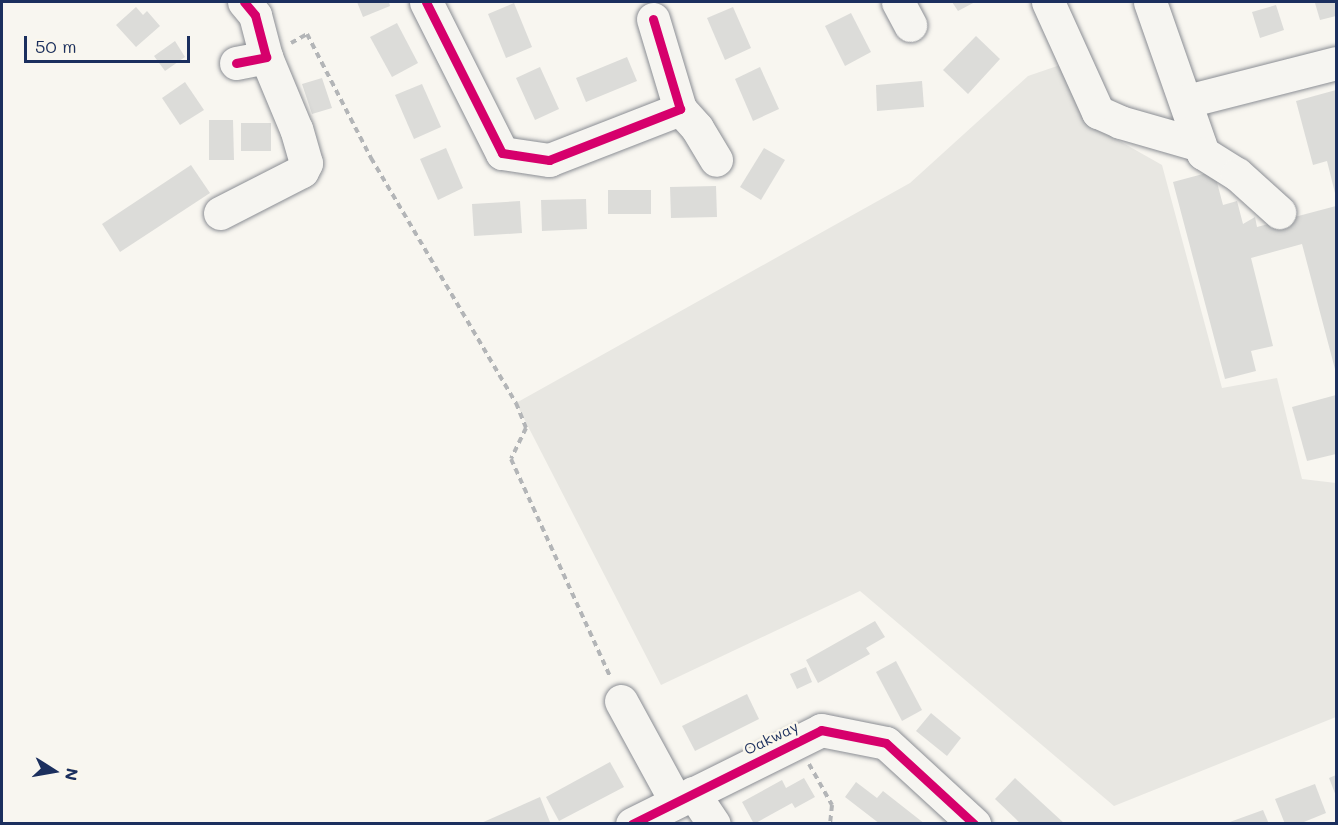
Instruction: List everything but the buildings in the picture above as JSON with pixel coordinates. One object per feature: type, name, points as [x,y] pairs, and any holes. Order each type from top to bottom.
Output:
[{"type":"street","points":[[220,213],[302,171],[306,163],[297,129],[251,60],[255,15],[244,2]]},
{"type":"street","points":[[426,2],[502,153],[549,160],[689,119]]},
{"type":"street","points":[[1048,2],[1098,112],[1120,122],[1200,145]]},
{"type":"street","points":[[1150,2],[1187,101],[1203,153],[1237,174],[1279,212]]},
{"type":"street","points":[[653,19],[689,119],[716,160]]},
{"type":"street","points":[[1187,101],[1336,63]]},
{"type":"street","points":[[621,701],[684,796],[714,824]]},
{"type":"street","name":"Oakway","points":[[632,824],[684,796],[821,730],[886,742],[974,824]]},
{"type":"path","points":[[251,60],[307,34],[371,158],[516,403],[526,428],[511,459],[621,701]]},
{"type":"path","points":[[797,742],[832,805],[830,824]]},
{"type":"shaded area","points":[[1063,64],[1093,126],[1162,165],[1222,388],[1277,378],[1302,479],[1336,483],[1336,717],[1114,806],[860,591],[661,685],[516,403],[910,183],[1028,76]]},
{"type":"cycle path","points":[[236,63],[266,57],[255,15],[244,2]]},
{"type":"cycle path","points":[[426,2],[502,153],[549,160],[680,109],[653,19]]},
{"type":"cycle path","points":[[632,824],[821,730],[886,743],[974,824]]}]
